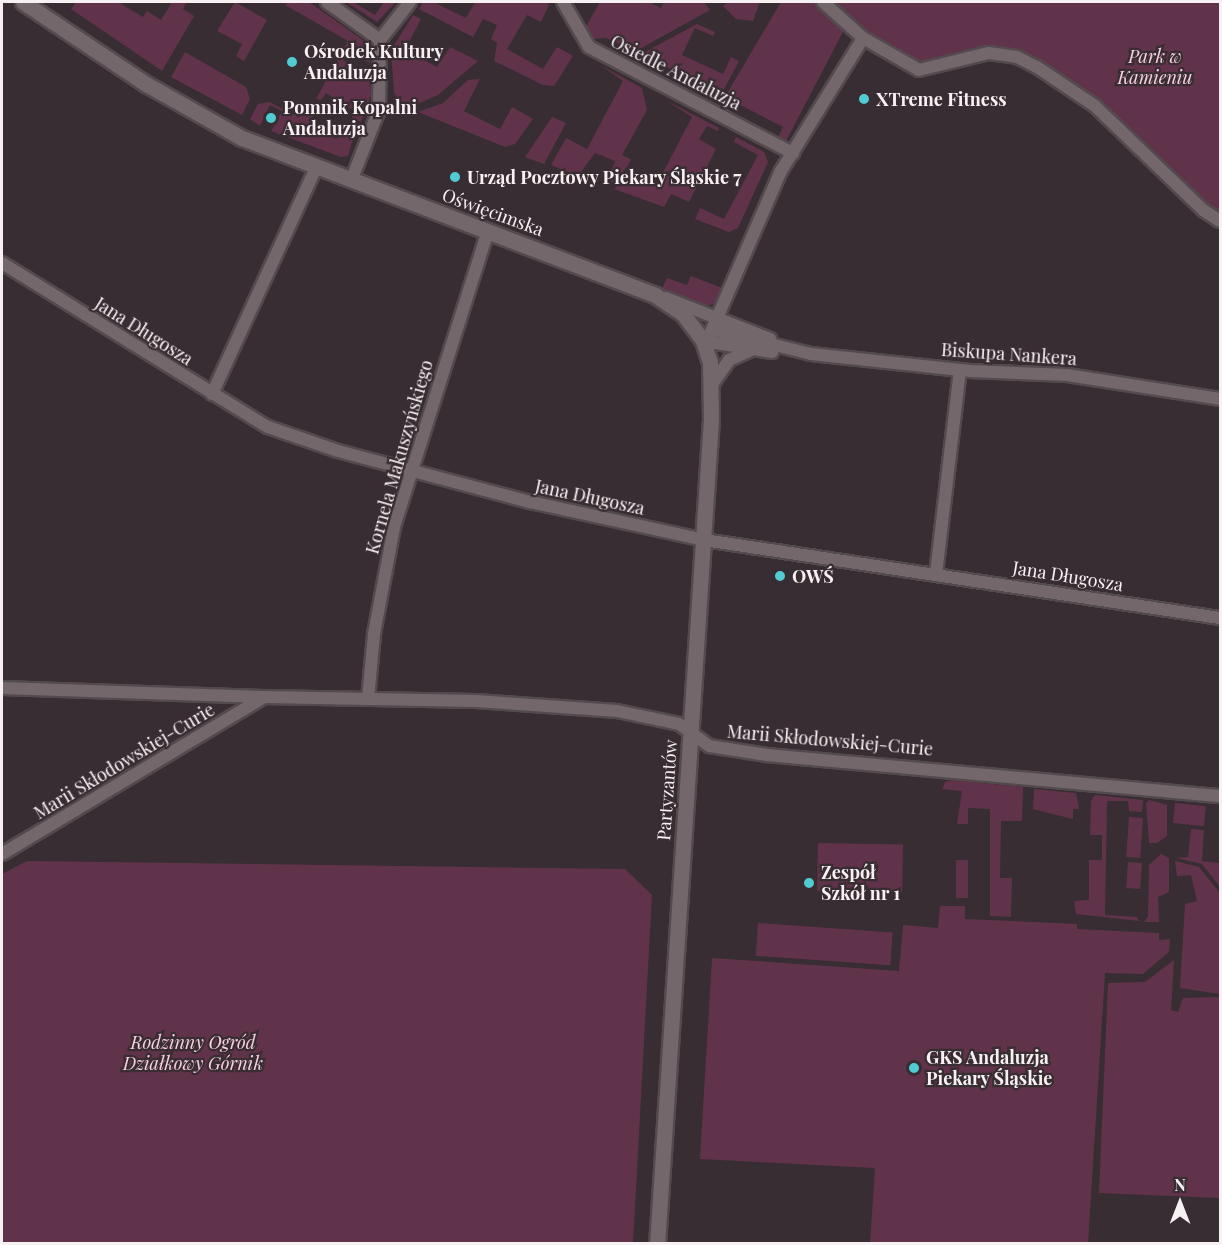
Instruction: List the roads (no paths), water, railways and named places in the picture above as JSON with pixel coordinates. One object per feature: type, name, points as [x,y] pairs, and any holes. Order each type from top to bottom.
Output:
[{"type":"street","name":"Oświęcimska","points":[[23,2],[184,108],[316,168],[655,295],[720,317]]},
{"type":"street","points":[[327,2],[380,40]]},
{"type":"street","points":[[351,181],[379,110],[380,40],[410,2]]},
{"type":"street","name":"Osiedle Andaluzja","points":[[563,2],[589,47],[794,153]]},
{"type":"street","points":[[822,2],[863,38],[919,70],[989,54],[1017,57],[1037,67],[1095,106],[1203,210],[1221,221]]},
{"type":"street","points":[[708,336],[720,317],[781,171],[863,38]]},
{"type":"street","points":[[212,394],[316,168]]},
{"type":"street","name":"Kornela Makuszyńskiego","points":[[368,699],[381,590],[411,470],[488,231]]},
{"type":"street","name":"Jana Długosza","points":[[2,263],[212,394],[287,435],[530,502],[704,540],[1221,618]]},
{"type":"street","name":"Oświęcimska","points":[[655,295],[683,314],[708,336]]},
{"type":"street","name":"Biskupa Nankera","points":[[720,317],[790,350]]},
{"type":"street","name":"Biskupa Nankera","points":[[708,336],[750,350],[790,350]]},
{"type":"street","name":"Biskupa Nankera","points":[[708,336],[790,350],[960,370],[1067,375],[1221,399]]},
{"type":"street","name":"Partyzantów","points":[[657,1244],[704,540],[711,386],[708,336]]},
{"type":"street","points":[[711,386],[729,360],[750,350]]},
{"type":"street","points":[[936,574],[960,370]]},
{"type":"street","name":"Marii Skłodowskiej-Curie","points":[[2,688],[552,705],[617,711],[679,724],[709,746],[767,755],[1221,796]]},
{"type":"street","name":"Marii Skłodowskiej-Curie","points":[[2,854],[264,697]]},
{"type":"place","name":"Ośrodek Kultury Andaluzja","points":[[292,62]]},
{"type":"place","name":"XTreme Fitness","points":[[864,99]]},
{"type":"place","name":"Pomnik Kopalni Andaluzja","points":[[271,118]]},
{"type":"place","name":"Urząd Pocztowy Piekary Śląskie 7","points":[[455,177]]},
{"type":"place","name":"OWŚ","points":[[780,576]]},
{"type":"place","name":"Zespół Szkół nr 1","points":[[809,883]]},
{"type":"place","name":"GKS Andaluzja Piekary Śląskie","points":[[914,1068]]},
{"type":"park label","name":"Park w Kamieniu","points":[[1155,67]]},
{"type":"park label","name":"Rodzinny Ogród Działkowy Górnik","points":[[193,1053]]}]
